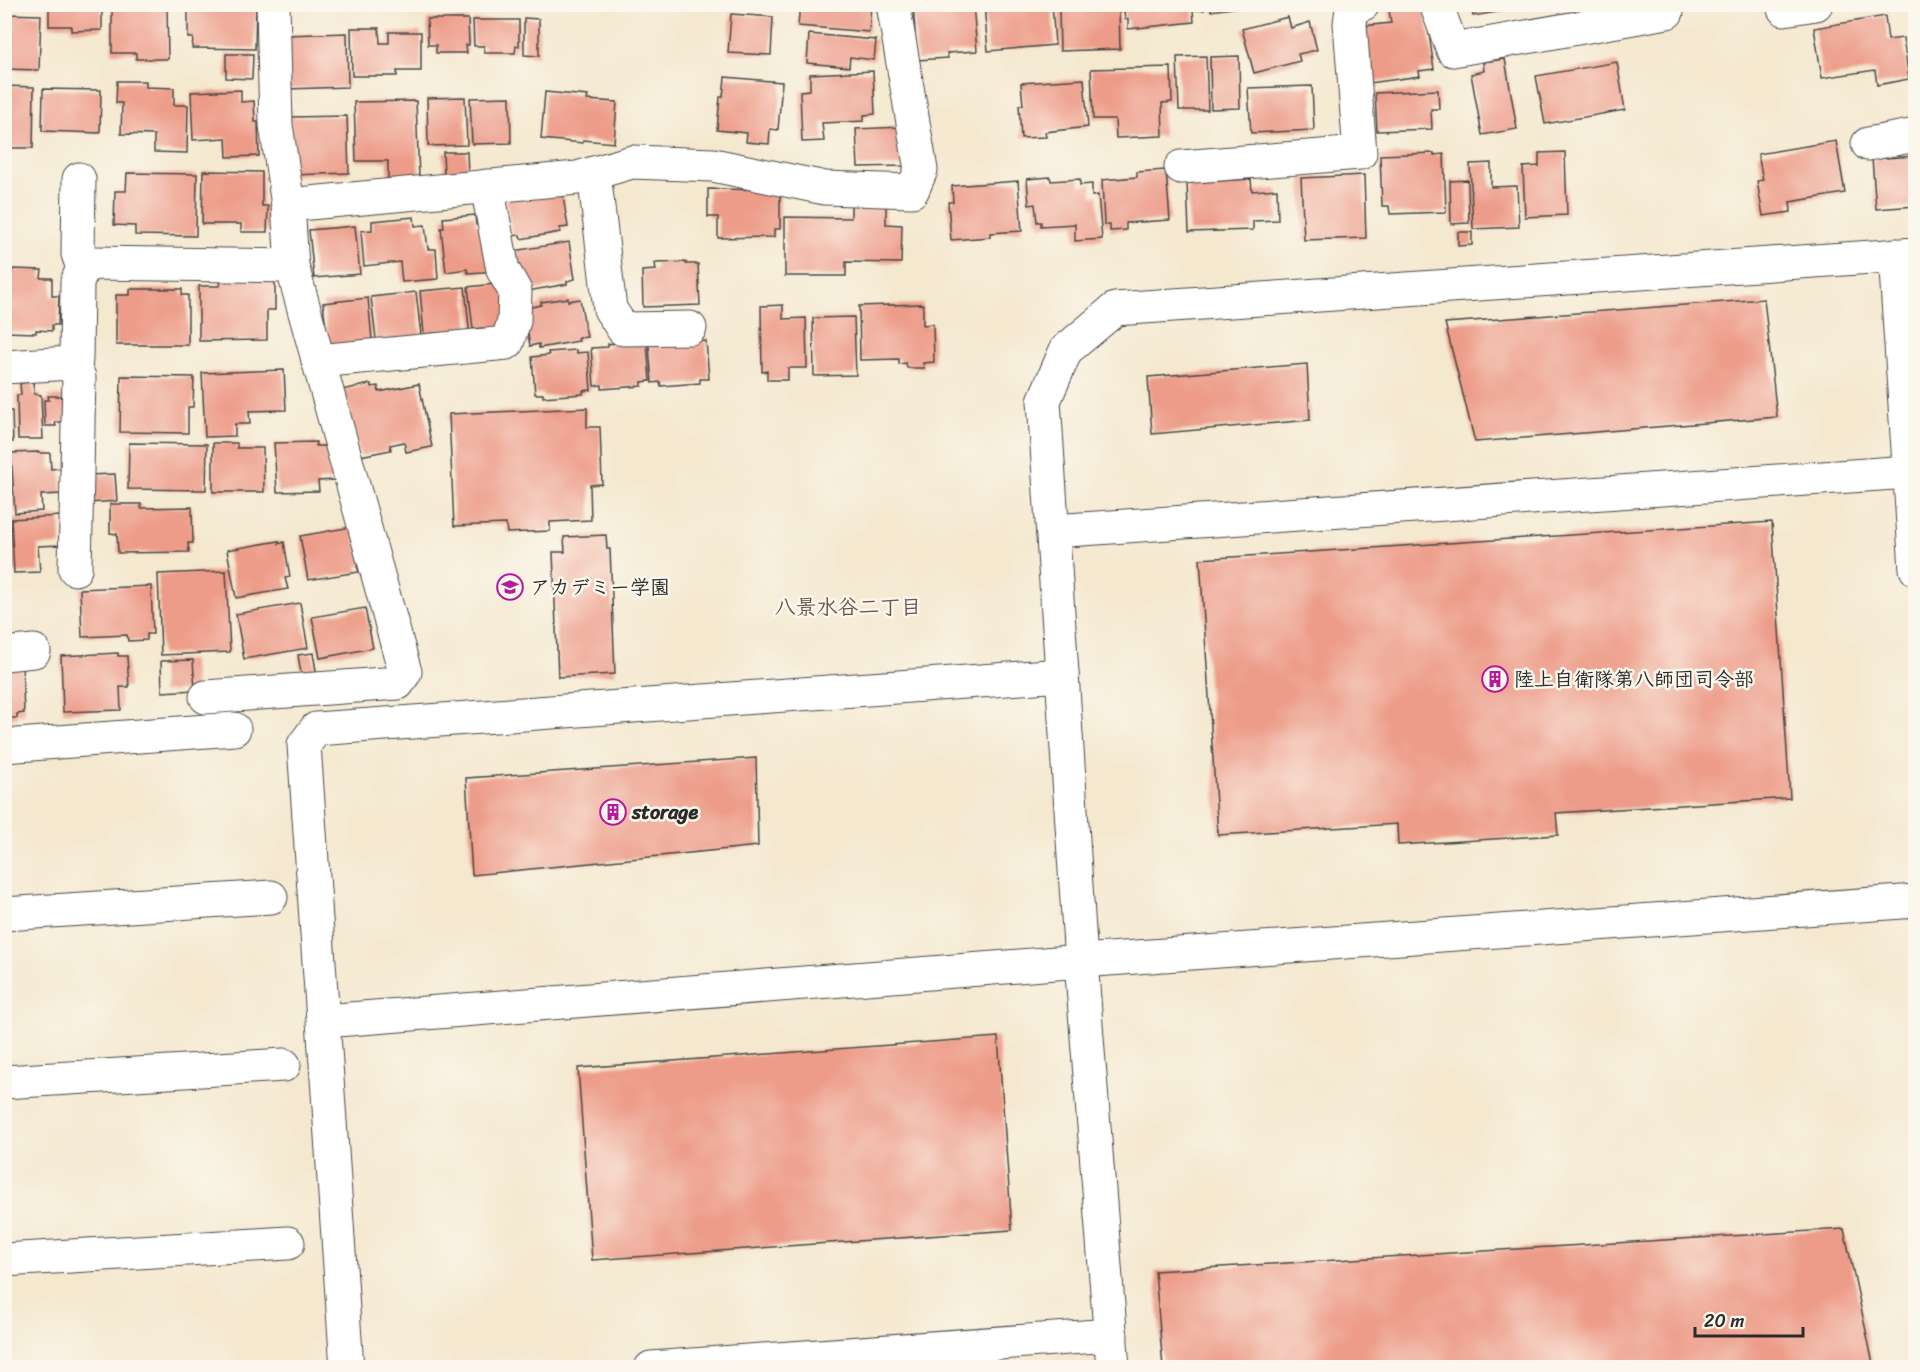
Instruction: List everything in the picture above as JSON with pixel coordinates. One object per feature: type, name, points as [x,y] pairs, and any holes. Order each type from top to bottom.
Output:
[{"type":"street","points":[[206,697],[398,683],[405,672],[292,267],[288,205],[276,125],[273,4]]},
{"type":"street","points":[[288,205],[577,178],[632,162],[713,165],[825,188],[912,191],[921,170],[893,4]]},
{"type":"street","points":[[1181,167],[1360,153],[1350,24],[1352,8],[1363,4]]},
{"type":"street","points":[[1436,4],[1453,50],[1667,12]]},
{"type":"street","points":[[1784,9],[1816,4]]},
{"type":"street","points":[[1869,144],[1916,135]]},
{"type":"street","points":[[594,173],[610,309],[623,329],[690,328]]},
{"type":"street","points":[[79,179],[78,254],[83,268]]},
{"type":"street","points":[[318,361],[507,343],[514,321],[515,291],[503,270],[488,186]]},
{"type":"street","points":[[1113,1368],[1081,961],[1044,401],[1066,350],[1114,309],[1905,255],[1909,472],[1916,569]]},
{"type":"street","points":[[4,367],[71,363],[76,360],[77,282],[83,268],[94,263],[292,267]]},
{"type":"street","points":[[71,363],[79,377],[75,569]]},
{"type":"street","points":[[1053,531],[1909,472]]},
{"type":"street","points":[[347,1368],[304,745],[316,729],[1062,675]]},
{"type":"street","points":[[4,747],[234,729]]},
{"type":"street","points":[[4,914],[271,897]]},
{"type":"street","points":[[324,1021],[1081,961],[1916,902]]},
{"type":"street","points":[[4,1082],[284,1065]]},
{"type":"street","points":[[4,1260],[288,1243]]},
{"type":"street","points":[[651,1368],[1111,1335]]},
{"type":"building","points":[[49,4],[102,4],[102,30],[71,31],[71,26],[49,26]]},
{"type":"building","points":[[112,4],[167,4],[168,59],[136,59],[136,53],[112,53]]},
{"type":"building","points":[[188,4],[256,5],[255,49],[192,48],[193,38],[188,38]]},
{"type":"building","points":[[800,4],[871,4],[869,32],[798,26]]},
{"type":"building","points":[[913,4],[973,4],[977,51],[947,53],[948,58],[917,60]]},
{"type":"building","points":[[1052,4],[1055,45],[988,51],[984,5]]},
{"type":"building","points":[[1087,4],[1113,4],[1113,8],[1119,8],[1120,49],[1060,51],[1059,9],[1087,8]]},
{"type":"building","points":[[1211,4],[1247,4],[1247,6],[1211,11]]},
{"type":"building","points":[[1471,4],[1515,4],[1515,9],[1473,16]]},
{"type":"building","points":[[714,5],[714,9],[687,6]]},
{"type":"building","points":[[1123,5],[1203,5],[1204,10],[1193,10],[1194,22],[1128,29],[1128,19],[1125,19]]},
{"type":"building","points":[[1425,5],[1434,69],[1419,71],[1420,76],[1370,83],[1363,26],[1391,23],[1389,10]]},
{"type":"building","points":[[4,14],[41,15],[39,70],[4,69]]},
{"type":"building","points":[[731,14],[773,17],[771,55],[728,53]]},
{"type":"building","points":[[1885,16],[1888,40],[1903,38],[1909,79],[1877,85],[1875,70],[1822,78],[1814,28]]},
{"type":"building","points":[[1288,17],[1291,28],[1310,22],[1317,50],[1298,54],[1300,61],[1254,73],[1242,29]]},
{"type":"building","points":[[524,18],[539,19],[539,56],[524,55]]},
{"type":"building","points":[[427,19],[468,19],[467,53],[436,53],[436,45],[428,45]]},
{"type":"building","points":[[473,20],[519,20],[519,46],[516,46],[515,53],[484,53],[484,46],[474,46]]},
{"type":"building","points":[[351,28],[379,28],[380,43],[389,43],[389,32],[421,32],[421,71],[397,71],[397,76],[352,76]]},
{"type":"building","points":[[347,33],[348,87],[288,89],[286,35]]},
{"type":"building","points":[[809,34],[876,40],[874,60],[850,57],[849,67],[807,63]]},
{"type":"building","points":[[226,54],[253,54],[252,79],[226,78]]},
{"type":"building","points":[[1206,56],[1208,110],[1179,110],[1177,57]]},
{"type":"building","points":[[1239,56],[1240,108],[1211,109],[1210,57]]},
{"type":"building","points":[[1505,59],[1517,129],[1482,135],[1471,74],[1484,71],[1483,62]]},
{"type":"building","points":[[1617,62],[1625,110],[1545,124],[1536,76]]},
{"type":"building","points":[[1171,67],[1172,102],[1162,103],[1163,136],[1116,138],[1115,119],[1093,119],[1091,69]]},
{"type":"building","points":[[873,71],[875,114],[864,115],[864,121],[822,123],[824,141],[802,142],[800,91],[810,90],[810,74]]},
{"type":"building","points":[[725,77],[782,82],[778,130],[770,129],[769,144],[746,142],[747,133],[717,130],[720,97],[723,97]]},
{"type":"building","points":[[1084,79],[1088,127],[1045,132],[1046,137],[1021,138],[1019,105],[1023,105],[1021,83]]},
{"type":"building","points":[[117,81],[146,81],[146,87],[174,88],[174,105],[188,105],[187,153],[154,152],[154,135],[121,134],[122,103],[116,103]]},
{"type":"building","points":[[4,86],[34,87],[33,148],[4,148]]},
{"type":"building","points":[[1312,86],[1314,130],[1251,133],[1248,88]]},
{"type":"building","points":[[43,89],[101,90],[100,133],[42,131]]},
{"type":"building","points":[[241,90],[241,102],[254,101],[255,122],[258,122],[259,156],[227,157],[226,138],[193,140],[191,92]]},
{"type":"building","points":[[1438,90],[1439,109],[1431,109],[1432,129],[1377,131],[1375,93]]},
{"type":"building","points":[[545,92],[588,96],[587,100],[617,102],[614,143],[541,139]]},
{"type":"building","points":[[465,97],[467,145],[428,146],[427,98]]},
{"type":"building","points":[[510,97],[511,143],[472,144],[470,98]]},
{"type":"building","points":[[416,101],[419,178],[388,179],[388,161],[356,161],[354,102]]},
{"type":"building","points":[[347,116],[349,173],[291,175],[289,117]]},
{"type":"building","points":[[902,127],[904,166],[858,167],[856,129]]},
{"type":"building","points":[[1836,141],[1845,193],[1790,202],[1791,212],[1763,216],[1757,181],[1763,180],[1758,154]]},
{"type":"building","points":[[443,152],[467,152],[468,175],[444,176]]},
{"type":"building","points":[[1565,152],[1567,215],[1525,217],[1523,167],[1539,166],[1539,153]]},
{"type":"building","points":[[1434,153],[1434,155],[1444,154],[1446,212],[1390,214],[1389,206],[1382,206],[1380,155]]},
{"type":"building","points":[[1916,156],[1916,206],[1876,209],[1872,159]]},
{"type":"building","points":[[1491,163],[1491,187],[1517,186],[1519,227],[1473,229],[1470,164]]},
{"type":"building","points":[[1166,170],[1170,220],[1126,223],[1126,230],[1110,231],[1110,225],[1104,225],[1102,180],[1137,177],[1137,172]]},
{"type":"building","points":[[203,171],[262,172],[262,206],[268,206],[267,232],[241,232],[241,224],[202,224]]},
{"type":"building","points":[[127,173],[197,174],[196,236],[135,235],[135,226],[114,225],[115,191],[126,191]]},
{"type":"building","points":[[1364,175],[1366,238],[1304,240],[1301,178]]},
{"type":"building","points":[[1050,177],[1051,181],[1080,179],[1080,185],[1092,184],[1092,196],[1098,195],[1102,239],[1075,241],[1075,224],[1041,226],[1041,222],[1037,222],[1035,204],[1029,205],[1027,179]]},
{"type":"building","points":[[1251,179],[1252,191],[1277,189],[1278,220],[1253,221],[1253,230],[1189,232],[1187,183]]},
{"type":"building","points":[[1468,180],[1469,223],[1451,224],[1450,181]]},
{"type":"building","points":[[1018,181],[1022,231],[990,233],[990,237],[951,240],[948,202],[953,202],[952,186]]},
{"type":"building","points":[[708,189],[780,190],[780,229],[774,229],[774,237],[718,238],[718,217],[708,217]]},
{"type":"building","points":[[562,190],[568,227],[560,228],[560,232],[521,239],[520,235],[512,236],[506,199]]},
{"type":"building","points":[[851,203],[886,204],[886,224],[902,225],[901,263],[846,262],[846,276],[785,276],[785,217],[851,218]]},
{"type":"building","points":[[475,215],[476,225],[503,222],[498,271],[468,273],[467,269],[446,272],[441,228],[444,228],[443,218]]},
{"type":"building","points":[[414,217],[415,226],[425,225],[428,249],[436,249],[438,279],[402,282],[400,262],[364,266],[361,231],[372,230],[372,221]]},
{"type":"building","points":[[355,226],[360,274],[314,278],[309,230]]},
{"type":"building","points":[[1458,232],[1472,232],[1472,245],[1458,246]]},
{"type":"building","points":[[569,242],[575,279],[567,281],[567,284],[528,291],[513,251]]},
{"type":"building","points":[[686,262],[686,264],[698,264],[700,305],[643,307],[642,271],[656,270],[655,263]]},
{"type":"building","points":[[12,269],[42,270],[41,278],[52,278],[52,296],[59,296],[58,325],[52,325],[52,331],[4,332],[4,273],[12,273]]},
{"type":"building","points":[[275,279],[275,310],[267,310],[267,340],[199,341],[199,286],[220,286],[221,280]]},
{"type":"building","points":[[513,282],[518,329],[484,333],[483,328],[473,329],[468,287]]},
{"type":"building","points":[[465,287],[470,338],[435,338],[435,333],[424,334],[420,291]]},
{"type":"building","points":[[130,289],[182,289],[182,295],[188,295],[188,345],[116,345],[116,295],[130,295]]},
{"type":"building","points":[[416,292],[422,343],[387,343],[386,338],[376,339],[371,297]]},
{"type":"building","points":[[368,298],[373,350],[328,345],[323,303]]},
{"type":"building","points":[[568,298],[568,301],[580,299],[587,337],[578,338],[579,341],[539,348],[539,344],[530,346],[524,309],[541,305],[541,302]]},
{"type":"building","points":[[1764,299],[1777,417],[1475,442],[1445,323]]},
{"type":"building","points":[[923,304],[923,325],[933,324],[934,362],[923,363],[924,368],[907,368],[906,363],[899,364],[899,359],[860,360],[859,306]]},
{"type":"building","points":[[783,305],[783,319],[806,318],[807,368],[788,368],[788,380],[767,380],[767,371],[762,372],[761,306]]},
{"type":"building","points":[[854,317],[856,375],[814,376],[813,318]]},
{"type":"building","points":[[635,341],[647,344],[650,381],[642,382],[642,386],[602,389],[602,385],[594,386],[591,348]]},
{"type":"building","points":[[706,341],[709,379],[700,379],[700,383],[661,386],[660,382],[652,383],[649,345]]},
{"type":"building","points":[[576,350],[576,353],[588,352],[591,390],[583,391],[583,394],[543,397],[543,394],[535,394],[532,357],[549,355],[548,352]]},
{"type":"building","points":[[1307,364],[1310,420],[1152,434],[1148,377]]},
{"type":"building","points":[[284,370],[286,410],[249,411],[250,424],[235,424],[235,436],[205,437],[202,373]]},
{"type":"building","points":[[121,376],[194,377],[193,407],[188,407],[188,433],[120,432]]},
{"type":"building","points":[[33,382],[34,394],[41,395],[43,439],[18,439],[17,395],[21,395],[20,383]]},
{"type":"building","points":[[371,384],[371,387],[378,386],[379,392],[419,384],[432,447],[406,452],[404,442],[390,445],[391,450],[360,456],[353,423],[348,424],[341,390]]},
{"type":"building","points":[[48,396],[68,396],[69,422],[55,422],[56,426],[45,426],[44,400],[49,400]]},
{"type":"building","points":[[587,408],[587,427],[600,427],[602,484],[590,485],[591,520],[550,522],[550,531],[507,533],[506,524],[454,526],[449,414]]},
{"type":"building","points":[[4,411],[12,411],[13,442],[4,443]]},
{"type":"building","points":[[316,442],[316,446],[333,446],[335,480],[318,481],[319,491],[277,492],[274,443]]},
{"type":"building","points":[[129,443],[207,444],[206,490],[128,489]]},
{"type":"building","points":[[213,443],[237,443],[237,448],[263,448],[264,492],[213,492]]},
{"type":"building","points":[[11,453],[50,453],[51,469],[61,468],[62,494],[41,495],[42,511],[15,513]]},
{"type":"building","points":[[4,467],[7,467],[9,502],[4,503]]},
{"type":"building","points":[[115,474],[117,501],[88,503],[87,475]]},
{"type":"building","points":[[110,504],[141,504],[141,508],[192,507],[193,543],[188,543],[189,552],[118,553],[117,534],[110,533]]},
{"type":"building","points":[[60,516],[61,545],[38,546],[40,572],[14,573],[11,519]]},
{"type":"building","name":"陸上自衛隊第八師団司令部","points":[[1772,522],[1790,798],[1556,813],[1558,835],[1398,845],[1397,824],[1218,835],[1200,559]]},
{"type":"building","points":[[351,527],[365,565],[357,566],[359,572],[308,580],[300,536]]},
{"type":"building","points":[[606,535],[607,549],[610,549],[615,674],[558,677],[553,552],[565,552],[564,537]]},
{"type":"building","points":[[279,541],[279,544],[284,542],[290,577],[285,578],[288,589],[236,598],[227,550]]},
{"type":"building","points":[[226,571],[230,652],[161,655],[158,574]]},
{"type":"building","points":[[151,586],[153,634],[147,634],[147,640],[128,641],[127,635],[82,637],[80,589]]},
{"type":"building","points":[[4,601],[9,601],[10,633],[4,633]]},
{"type":"building","points":[[300,603],[308,648],[244,659],[236,614]]},
{"type":"building","points":[[365,608],[373,648],[320,658],[312,617]]},
{"type":"building","points":[[118,653],[118,656],[127,656],[129,687],[120,687],[121,710],[63,712],[61,656]]},
{"type":"building","points":[[313,653],[317,676],[302,679],[298,655]]},
{"type":"building","points":[[193,660],[195,690],[162,692],[161,661]]},
{"type":"building","points":[[22,663],[24,713],[17,714],[17,718],[4,718],[4,664]]},
{"type":"building","name":"storage","points":[[756,758],[758,846],[472,875],[466,778]]},
{"type":"building","points":[[998,1037],[1012,1230],[592,1260],[578,1068]]},
{"type":"building","points":[[1844,1229],[1874,1368],[1163,1368],[1155,1271]]},
{"type":"place","name":"アカデミー学園","points":[[510,587]]},
{"type":"place","name":"陸上自衛隊第八師団司令部","points":[[1495,679]]},
{"type":"place","name":"storage","points":[[613,812]]},
{"type":"district","name":"八景水谷二丁目","points":[[848,607]]}]
